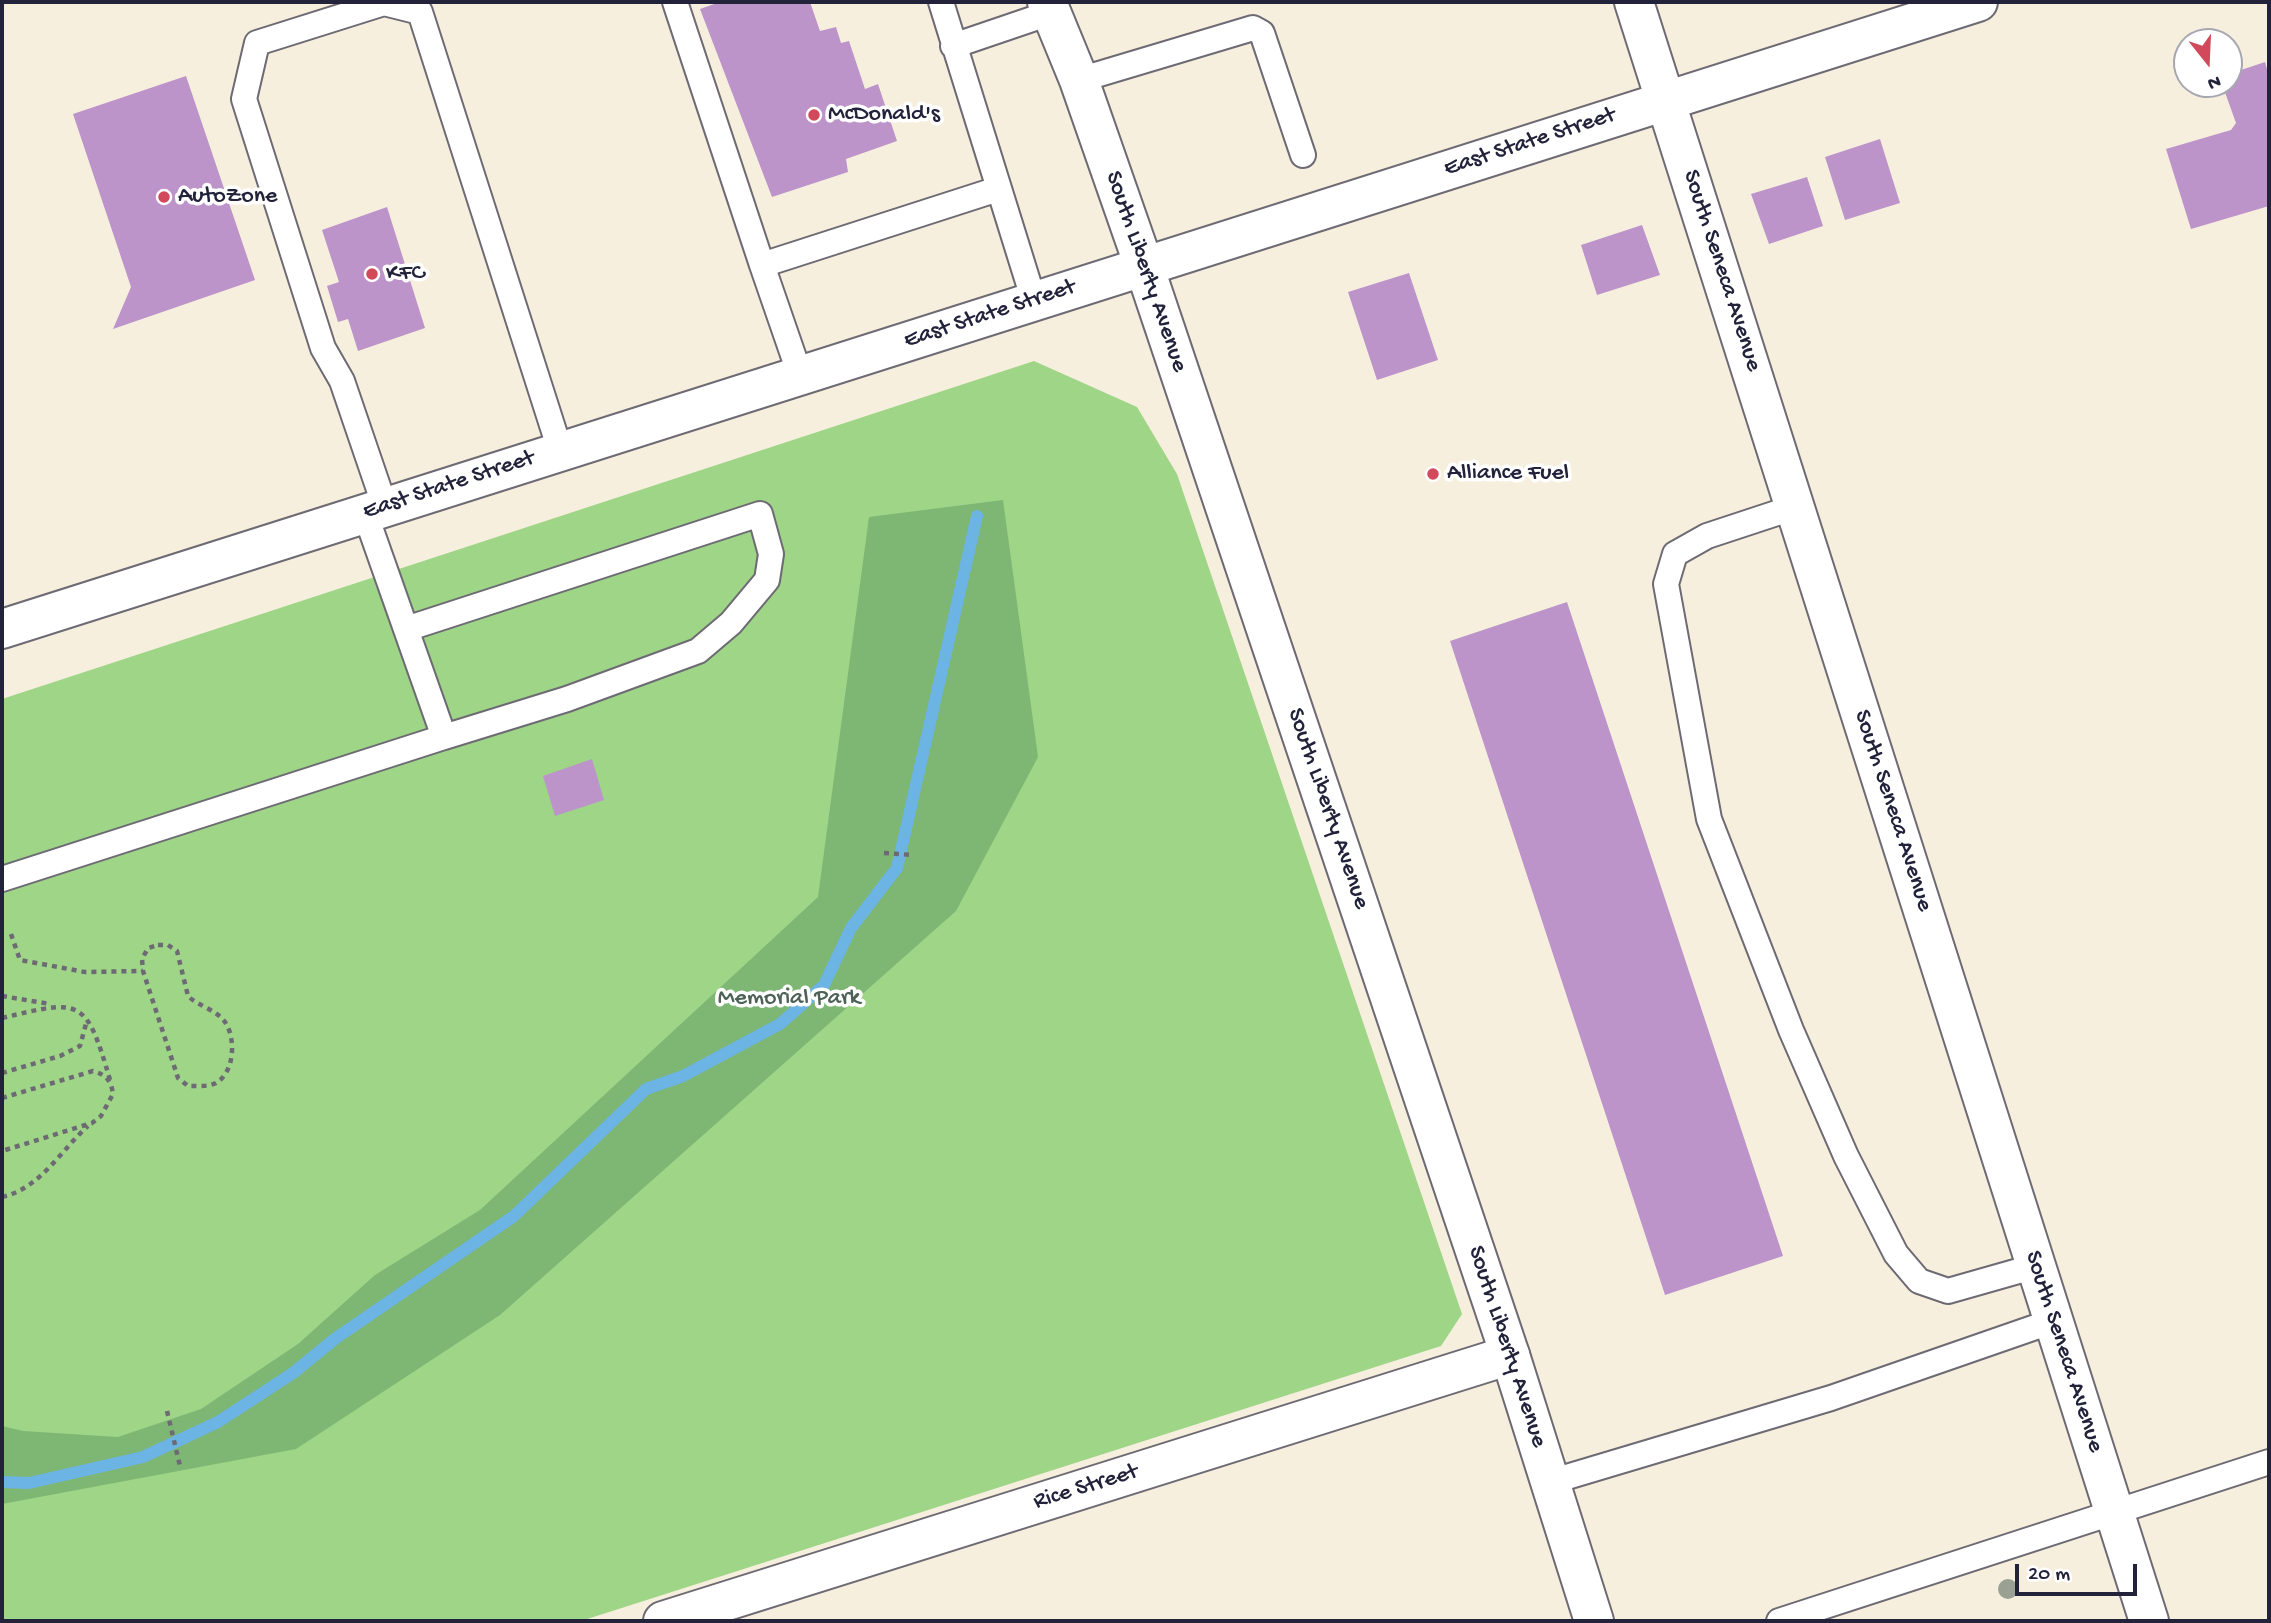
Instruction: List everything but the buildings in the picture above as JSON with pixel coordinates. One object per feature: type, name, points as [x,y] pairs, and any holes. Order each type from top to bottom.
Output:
[{"type":"main road","name":"South Seneca Avenue","points":[[1634,2],[2149,1621]]},
{"type":"main road","name":"East State Street","points":[[2,629],[1666,100],[1928,9],[1978,2]]},
{"type":"main road","name":"South Liberty Avenue","points":[[1049,8],[1079,80],[1144,266],[1510,1354],[1594,1621]]},
{"type":"main road","name":"Rice Street","points":[[663,1621],[1510,1354]]},
{"type":"lane","points":[[675,2],[800,375]]},
{"type":"lane","points":[[941,2],[1034,301]]},
{"type":"lane","points":[[444,737],[405,629],[342,381],[323,348],[244,99],[257,43],[384,3],[420,12],[560,450]]},
{"type":"lane","points":[[953,46],[1049,8]]},
{"type":"lane","points":[[1079,80],[1253,28],[1262,33],[1303,155]]},
{"type":"lane","points":[[762,265],[998,189]]},
{"type":"lane","points":[[1795,507],[1707,536],[1675,554],[1666,584],[1709,820],[1791,1030],[1846,1156],[1896,1254],[1919,1281],[1948,1291],[2036,1266]]},
{"type":"lane","points":[[2,878],[567,699],[698,651],[731,623],[767,580],[771,554],[760,514],[405,629]]},
{"type":"lane","points":[[1550,1482],[1841,1395],[2053,1321]]},
{"type":"lane","points":[[1779,1621],[2269,1462]]},
{"type":"path","points":[[884,853],[913,855]]},
{"type":"path","points":[[11,934],[20,960],[85,972],[143,971]]},
{"type":"path","points":[[168,945],[177,951],[182,962],[184,987],[188,996],[223,1019],[229,1030],[232,1047],[225,1074],[216,1083],[188,1086],[178,1078],[143,971],[142,958],[148,948],[168,945]]},
{"type":"path","points":[[2,996],[75,1008],[87,1020],[113,1094],[109,1104],[35,1183],[18,1193],[2,1197]]},
{"type":"path","points":[[2,1018],[54,1005]]},
{"type":"path","points":[[2,1073],[60,1056],[80,1046],[87,1020]]},
{"type":"path","points":[[2,1098],[93,1071],[103,1074],[111,1084]]},
{"type":"path","points":[[2,1151],[92,1123]]},
{"type":"path","points":[[167,1411],[180,1466]]},
{"type":"green space","name":"Memorial Park","points":[[1034,361],[1137,407],[1177,474],[1462,1314],[1441,1346],[581,1621],[2,1621],[2,699]]},
{"type":"green space","points":[[1003,500],[1038,757],[956,911],[500,1315],[296,1449],[2,1504],[2,1426],[23,1431],[118,1437],[201,1409],[298,1344],[375,1275],[480,1210],[818,897],[869,517]]},
{"type":"waterway","points":[[2,1482],[29,1483],[143,1457],[218,1422],[293,1373],[336,1338],[514,1216],[646,1089],[683,1076],[780,1024],[824,985],[851,928],[897,868],[977,516]]},
{"type":"place","name":"McDonald's","points":[[814,115]]},
{"type":"place","name":"AutoZone","points":[[164,197]]},
{"type":"place","name":"KFC","points":[[372,274]]},
{"type":"place","name":"Alliance Fuel","points":[[1433,474]]}]
